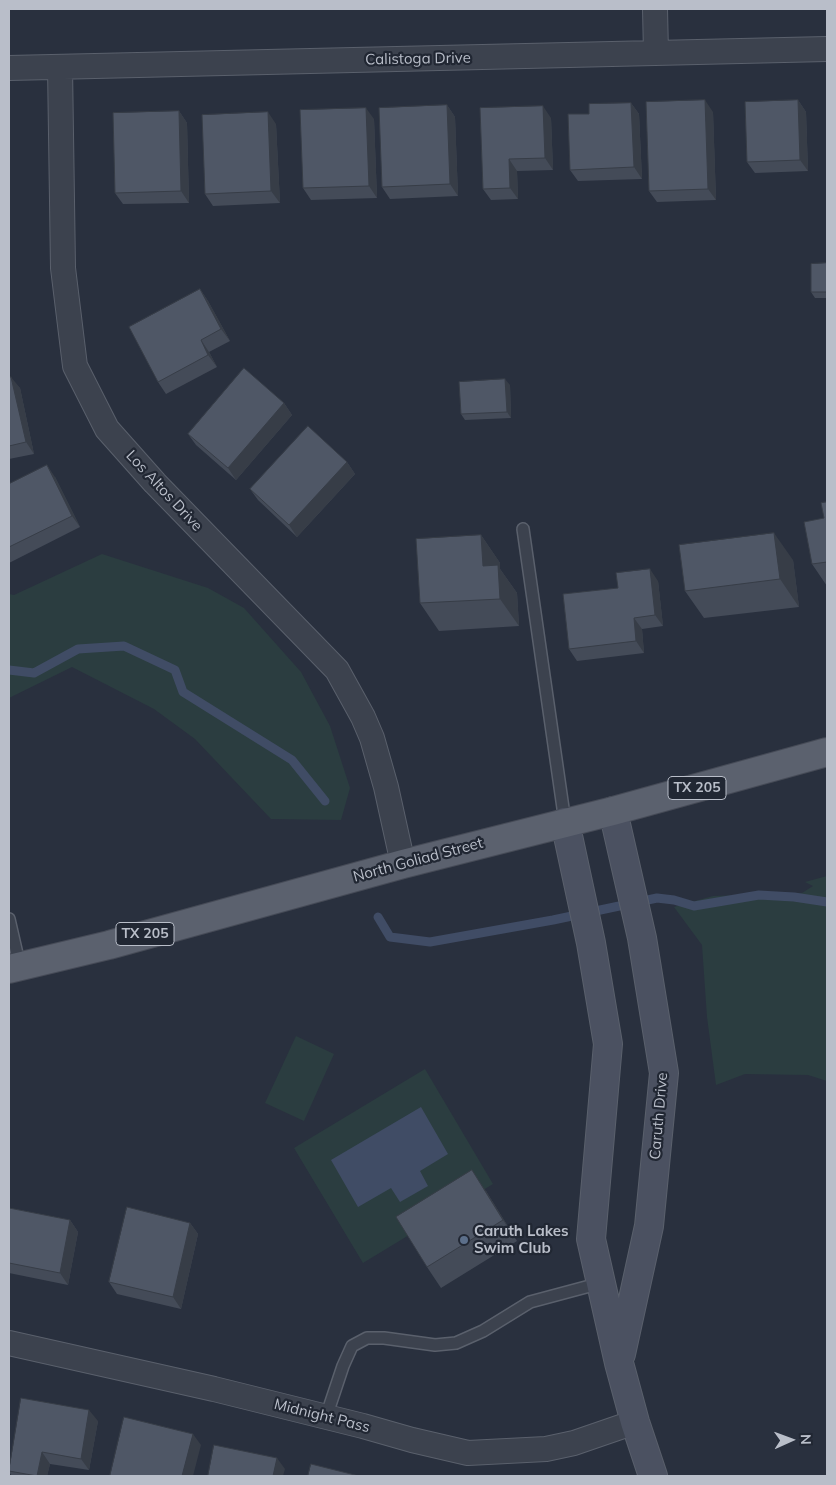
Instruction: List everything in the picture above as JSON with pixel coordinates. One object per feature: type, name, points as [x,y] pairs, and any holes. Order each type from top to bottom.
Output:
[{"type":"main road","name":"North Goliad Street","points":[[14,968],[109,945],[403,864],[827,752]]},
{"type":"street","points":[[655,9],[656,53]]},
{"type":"street","name":"Calistoga Drive","points":[[9,68],[827,50]]},
{"type":"street","name":"Los Altos Drive","points":[[60,67],[63,268],[74,366],[107,429],[155,483],[337,670],[364,717],[372,738],[384,778],[403,864]]},
{"type":"street","name":"Caruth Drive","points":[[613,810],[642,938],[664,1073],[649,1226],[619,1363]]},
{"type":"street","name":"Caruth Drive","points":[[565,822],[591,944],[608,1044],[591,1239],[619,1363],[652,1476]]},
{"type":"street","name":"Midnight Pass","points":[[9,1343],[214,1389],[468,1453],[546,1449],[574,1443],[635,1422]]},
{"type":"lane","points":[[523,529],[565,822]]},
{"type":"lane","points":[[9,919],[14,968]]},
{"type":"lane","points":[[326,1417],[343,1366],[352,1346],[367,1338],[384,1338],[435,1345],[456,1343],[483,1331],[530,1302],[601,1283]]},
{"type":"shaded area","points":[[102,554],[208,588],[244,608],[301,672],[330,726],[350,788],[341,820],[271,819],[195,739],[154,709],[72,667],[9,698],[9,594],[14,595]]},
{"type":"shaded area","points":[[827,876],[827,1081],[808,1075],[745,1074],[716,1085],[707,1017],[702,945],[674,907],[713,896],[802,893],[813,886],[805,882]]},
{"type":"shaded area","points":[[296,1036],[334,1054],[304,1121],[265,1103]]},
{"type":"shaded area","points":[[425,1069],[493,1184],[363,1263],[294,1148]]},
{"type":"water","points":[[421,1107],[448,1154],[420,1171],[428,1186],[400,1202],[391,1188],[358,1207],[331,1160]]},
{"type":"building","points":[[705,100],[708,189],[649,191],[646,102]]},
{"type":"building","points":[[798,100],[800,160],[747,162],[745,102]]},
{"type":"building","points":[[631,103],[634,167],[570,170],[568,114],[589,114],[589,104]]},
{"type":"building","points":[[447,105],[450,184],[382,187],[379,108]]},
{"type":"building","points":[[543,106],[545,158],[509,159],[510,188],[483,189],[480,108]]},
{"type":"building","points":[[366,108],[369,186],[303,188],[300,110]]},
{"type":"building","points":[[179,111],[181,191],[115,193],[113,113]]},
{"type":"building","points":[[268,112],[271,191],[205,194],[202,115]]},
{"type":"building","points":[[827,263],[827,292],[811,292],[811,264]]},
{"type":"building","points":[[200,289],[221,329],[201,340],[208,355],[158,382],[129,327]]},
{"type":"building","points":[[244,368],[284,403],[228,468],[188,434]]},
{"type":"building","points":[[11,377],[26,442],[9,446],[9,378]]},
{"type":"building","points":[[505,379],[507,412],[461,414],[459,382]]},
{"type":"building","points":[[308,426],[347,462],[289,525],[250,489]]},
{"type":"building","points":[[47,465],[72,516],[9,547],[9,484]]},
{"type":"building","points":[[827,502],[827,562],[812,564],[804,522],[824,518],[821,503]]},
{"type":"building","points":[[774,533],[780,579],[685,591],[679,545]]},
{"type":"building","points":[[481,535],[483,566],[498,565],[500,599],[420,603],[416,539]]},
{"type":"building","points":[[650,569],[655,615],[634,618],[636,641],[569,649],[563,594],[618,588],[616,573]]},
{"type":"building","points":[[472,1170],[503,1220],[427,1267],[396,1217]]},
{"type":"building","points":[[127,1207],[190,1223],[173,1297],[109,1282]]},
{"type":"building","points":[[9,1208],[70,1220],[60,1273],[9,1263]]},
{"type":"building","points":[[21,1398],[89,1410],[81,1459],[42,1452],[37,1476],[9,1471]]},
{"type":"building","points":[[124,1417],[193,1434],[182,1476],[110,1476]]},
{"type":"building","points":[[214,1445],[277,1458],[273,1476],[208,1476]]},
{"type":"building","points":[[311,1464],[359,1476],[308,1476]]},
{"type":"waterway","points":[[9,670],[34,673],[78,649],[124,646],[175,670],[183,692],[292,760],[325,801]]},
{"type":"waterway","points":[[378,917],[390,937],[430,942],[553,920],[657,898],[674,900],[694,906],[759,895],[794,897],[827,902]]},
{"type":"place","name":"Caruth Lakes Swim Club","points":[[464,1240]]}]
